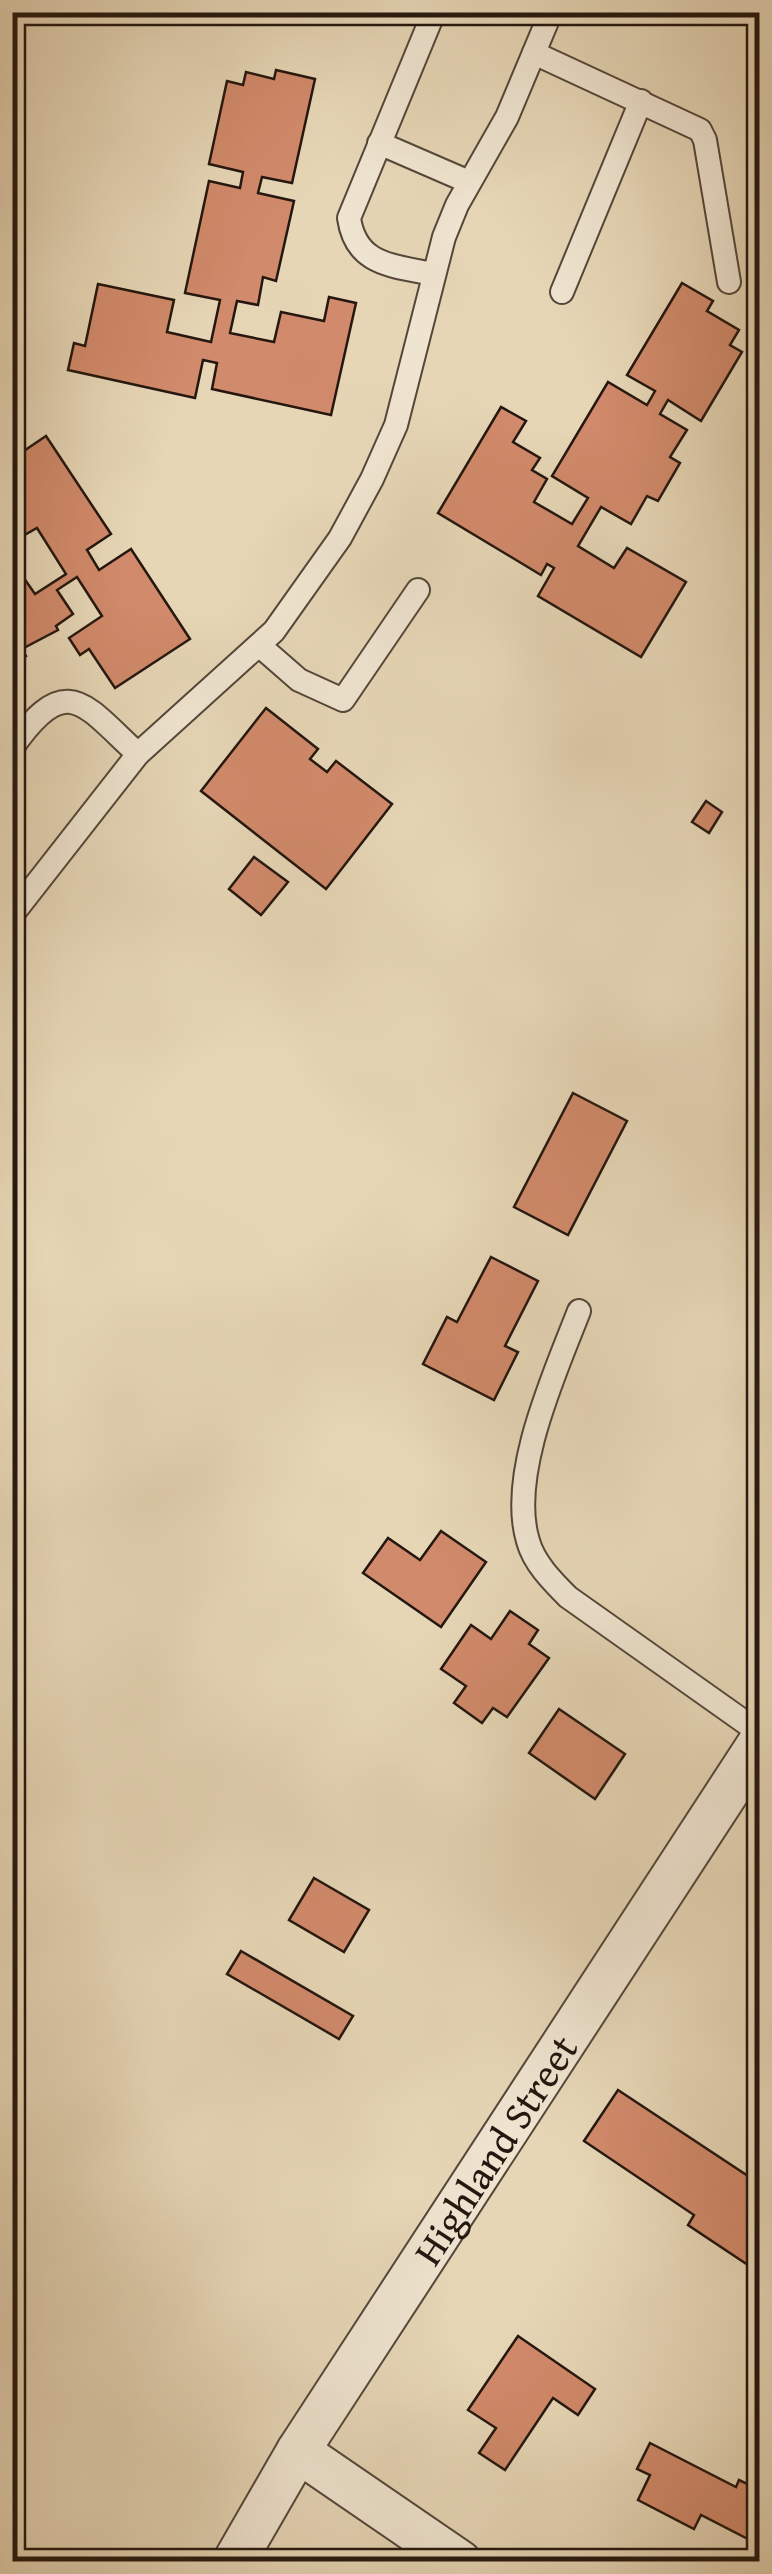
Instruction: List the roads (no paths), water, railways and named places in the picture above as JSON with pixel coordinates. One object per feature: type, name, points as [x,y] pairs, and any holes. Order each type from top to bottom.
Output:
[{"type":"street","name":"Highland Street","points":[[234,2562],[298,2452],[760,1742]]},
{"type":"street","points":[[298,2452],[460,2562]]},
{"type":"lane","points":[[432,274],[367,256],[351,232],[350,218],[434,12]]},
{"type":"lane","points":[[12,914],[115,779],[260,646],[287,617],[322,566],[372,479],[396,426],[444,237],[469,182],[507,117],[551,12]]},
{"type":"lane","points":[[534,53],[700,130],[706,140],[729,282]]},
{"type":"lane","points":[[562,292],[641,100]]},
{"type":"lane","points":[[378,143],[469,182]]},
{"type":"lane","points":[[260,646],[298,680],[343,700],[418,590]]},
{"type":"lane","points":[[12,748],[35,718],[70,701],[82,702],[92,709],[138,754]]},
{"type":"lane","points":[[579,1311],[535,1431],[526,1496],[528,1542],[550,1579],[568,1597],[760,1732]]}]
